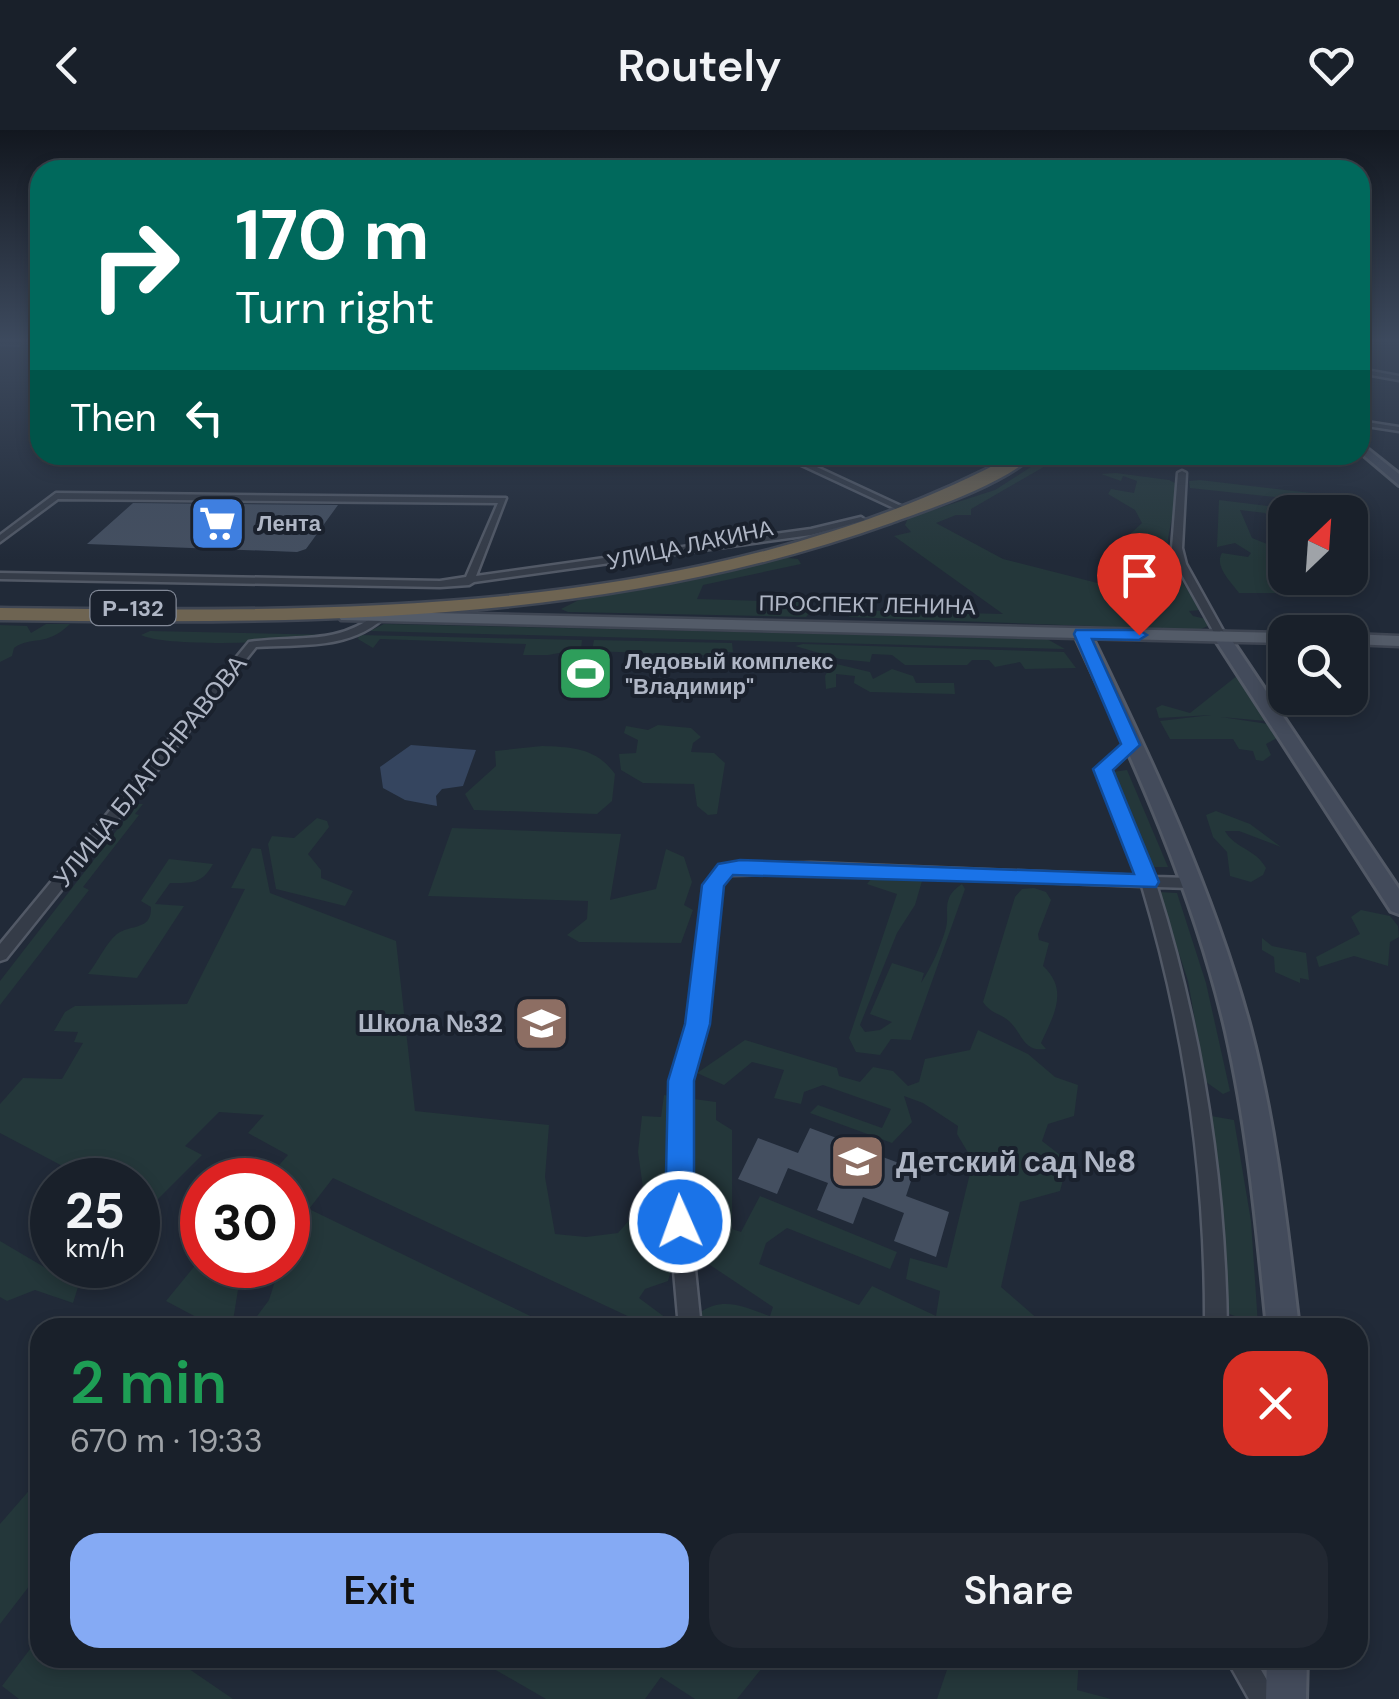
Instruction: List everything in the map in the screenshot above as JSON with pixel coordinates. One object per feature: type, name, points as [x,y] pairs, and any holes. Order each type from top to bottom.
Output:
[{"type":"highway","name":"УЛИЦА ЛАКИНА","points":[[347,612],[389,613],[458,604],[707,562],[899,508],[991,465]]},
{"type":"highway","name":"УЛИЦА ЛАКИНА","points":[[347,612],[591,592],[803,545],[895,515],[1007,465]]},
{"type":"highway","name":"Р-132","points":[[0,606],[347,612]]},
{"type":"highway","name":"Р-132","points":[[0,614],[347,612]]},
{"type":"main road","points":[[1370,455],[1399,481]]},
{"type":"main road","points":[[586,621],[563,616],[556,608],[565,600],[591,592]]},
{"type":"main road","name":"ПРОСПЕКТ ЛЕНИНА","points":[[458,604],[586,621],[1268,637]]},
{"type":"main road","points":[[1082,634],[1190,883],[1228,996],[1251,1088],[1282,1318]]},
{"type":"main road","points":[[1221,636],[1399,906]]},
{"type":"main road","points":[[1368,640],[1399,641]]},
{"type":"main road","points":[[1286,1699],[1287,1668]]},
{"type":"street","points":[[1370,424],[1399,429]]},
{"type":"street","points":[[806,465],[899,508]]},
{"type":"street","points":[[1182,473],[1177,548],[1180,564],[1221,636]]},
{"type":"street","points":[[0,539],[56,496],[502,500],[458,604],[394,586],[0,576]]},
{"type":"street","name":"УЛИЦА БЛАГОНРАВОВА","points":[[0,955],[254,644],[323,643],[389,613]]},
{"type":"street","points":[[1131,745],[1103,769],[1148,882],[1175,982],[1198,1103],[1210,1209],[1215,1318]]},
{"type":"street","points":[[689,1318],[678,1192],[681,1081],[698,1024],[713,885],[726,870],[834,869],[1190,883]]},
{"type":"street","points":[[1245,1668],[1264,1699]]},
{"type":"shaded area","points":[[1034,465],[1047,465],[971,509],[971,515],[956,515],[936,523],[1003,559],[1168,601],[1130,564],[1144,561],[1138,551],[1125,545],[1128,536],[1142,523],[1135,510],[1108,494],[1111,489],[1134,493],[1137,481],[1123,476],[1121,481],[1101,474],[1116,473],[1177,484],[1168,539],[1170,558],[1201,610],[1189,611],[1210,625],[1199,630],[849,617],[848,610],[1003,614],[894,536],[911,532],[905,525],[908,518],[995,490]]},
{"type":"shaded area","points":[[1189,481],[1315,495],[1268,496],[1190,488]]},
{"type":"shaded area","points":[[1219,500],[1268,506],[1268,517],[1265,513],[1240,510],[1252,538],[1268,544],[1268,593],[1239,593],[1224,573],[1222,553],[1248,557],[1251,553],[1235,543],[1217,547]]},
{"type":"shaded area","points":[[780,557],[798,559],[801,564],[703,585],[697,599],[804,602],[814,608],[806,617],[561,609],[583,598]]},
{"type":"shaded area","points":[[46,624],[70,624],[46,639],[21,644],[14,648],[12,656],[0,662],[0,625],[27,626],[31,633]]},
{"type":"shaded area","points":[[384,624],[1047,639],[1065,649],[370,631]]},
{"type":"shaded area","points":[[150,631],[333,635],[205,643],[141,635]]},
{"type":"shaded area","points":[[359,635],[582,640],[581,649],[523,655],[526,644],[380,639],[373,648],[358,639]]},
{"type":"shaded area","points":[[594,640],[732,643],[733,652],[722,652],[723,656],[592,651]]},
{"type":"shaded area","points":[[795,646],[1064,652],[1076,668],[1025,669],[1020,662],[995,667],[989,660],[972,660],[967,665],[905,665],[892,655],[872,654],[870,662],[840,659]]},
{"type":"shaded area","points":[[832,663],[870,672],[873,679],[892,669],[913,676],[916,683],[954,683],[955,694],[870,692],[854,683],[855,676],[836,674],[836,687],[826,689],[825,676]]},
{"type":"shaded area","points":[[1238,675],[1266,721],[1221,717],[1268,724],[1277,738],[1266,744],[1271,755],[1263,761],[1256,760],[1253,751],[1239,749],[1233,739],[1170,739],[1160,721],[1211,715],[1159,718],[1156,708],[1162,705],[1190,713]]},
{"type":"shaded area","points":[[658,725],[691,728],[701,737],[693,743],[691,752],[714,753],[725,763],[717,814],[708,815],[697,806],[694,784],[643,783],[621,770],[619,754],[636,753],[638,740],[624,733],[626,726],[648,730]]},
{"type":"shaded area","points":[[542,746],[574,748],[608,765],[615,774],[612,801],[597,814],[474,810],[465,794],[496,766],[495,751]]},
{"type":"shaded area","points":[[1127,770],[1168,867],[1151,867],[1113,772]]},
{"type":"shaded area","points":[[137,804],[143,804],[135,814],[139,815],[83,887],[89,890],[0,1005],[0,981]]},
{"type":"shaded area","points":[[1216,811],[1250,824],[1281,847],[1239,831],[1225,831],[1262,862],[1266,868],[1263,875],[1251,882],[1230,876],[1227,852],[1213,837],[1206,815]]},
{"type":"shaded area","points":[[317,818],[327,821],[329,827],[308,854],[321,870],[321,878],[353,891],[345,906],[276,889],[268,844],[272,836],[294,838]]},
{"type":"shaded area","points":[[452,828],[621,834],[610,900],[656,889],[666,849],[684,857],[692,882],[684,905],[693,910],[681,943],[579,942],[567,935],[587,919],[588,901],[428,896]]},
{"type":"shaded area","points":[[252,848],[261,849],[270,893],[396,941],[415,1111],[549,1125],[545,1177],[555,1234],[586,1237],[618,1233],[645,1202],[638,1152],[642,1116],[661,1117],[664,1095],[716,1102],[716,1120],[732,1130],[732,1229],[741,1232],[760,1196],[897,1252],[890,1269],[787,1228],[766,1243],[759,1264],[859,1305],[872,1286],[936,1316],[940,1291],[906,1279],[910,1258],[947,1268],[973,1161],[957,1134],[958,1126],[923,1103],[904,1096],[912,1122],[892,1143],[810,1113],[818,1105],[882,1128],[891,1109],[823,1085],[804,1092],[801,1104],[774,1098],[784,1070],[752,1062],[724,1085],[697,1073],[745,1040],[837,1068],[839,1076],[860,1082],[873,1067],[893,1071],[908,1086],[919,1082],[925,1059],[970,1050],[978,1030],[1028,1054],[1055,1077],[1078,1085],[1074,1116],[1048,1124],[1042,1141],[1068,1161],[1060,1191],[1020,1202],[1001,1287],[1037,1318],[699,1318],[699,1313],[717,1305],[734,1305],[770,1316],[773,1307],[707,1263],[675,1257],[668,1281],[645,1289],[639,1298],[666,1318],[632,1318],[333,1178],[310,1208],[310,1158],[285,1158],[288,1155],[248,1133],[264,1115],[219,1112],[185,1146],[202,1155],[180,1158],[180,1177],[160,1197],[160,1158],[47,1158],[0,1133],[0,1104],[23,1078],[62,1079],[83,1043],[74,1042],[78,1032],[54,1031],[65,1012],[75,1006],[187,1004],[245,889],[231,888]]},
{"type":"shaded area","points":[[169,859],[213,864],[196,881],[170,883],[155,904],[184,906],[137,978],[88,974],[117,934],[148,920],[151,907],[141,901]]},
{"type":"shaded area","points":[[871,879],[922,881],[915,905],[897,933],[860,1025],[865,1032],[880,1030],[892,1022],[870,1014],[892,963],[924,973],[921,983],[944,935],[951,895],[962,884],[965,889],[911,1040],[891,1039],[880,1055],[856,1052],[849,1038],[897,894],[867,884]]},
{"type":"shaded area","points":[[1022,889],[1046,892],[1051,900],[1038,934],[1039,940],[1049,943],[1043,966],[1051,975],[1057,994],[1054,1013],[1041,1043],[1046,1049],[1032,1048],[1009,1021],[983,1002],[1015,897]]},
{"type":"shaded area","points":[[1159,892],[1177,893],[1206,983],[1230,1091],[1223,1094],[1206,1082],[1188,981]]},
{"type":"shaded area","points":[[1361,910],[1390,916],[1398,926],[1399,937],[1390,942],[1388,966],[1354,956],[1319,967],[1316,957],[1360,934],[1351,917]]},
{"type":"shaded area","points":[[1262,938],[1272,946],[1306,953],[1309,980],[1300,978],[1300,983],[1275,972],[1274,957],[1262,950]]},
{"type":"shaded area","points":[[1211,1116],[1234,1120],[1251,1221],[1258,1318],[1240,1318],[1224,1312],[1222,1210]]},
{"type":"shaded area","points":[[310,1209],[534,1318],[256,1318],[273,1288],[310,1288]]},
{"type":"shaded area","points":[[0,1241],[30,1259],[30,1288],[78,1288],[73,1303],[35,1290],[7,1301],[0,1297]]},
{"type":"shaded area","points":[[180,1284],[180,1288],[238,1288],[233,1318],[198,1318],[166,1301]]},
{"type":"shaded area","points":[[30,1490],[30,1585],[0,1624],[0,1524]]},
{"type":"shaded area","points":[[30,1649],[30,1668],[188,1668],[233,1699],[19,1699],[2,1686]]},
{"type":"shaded area","points":[[492,1668],[762,1668],[737,1699],[695,1699],[661,1677],[645,1699],[546,1699]]},
{"type":"shaded area","points":[[948,1668],[1078,1668],[1077,1690],[1111,1699],[937,1699]]},
{"type":"water","points":[[411,745],[476,750],[463,786],[442,789],[436,796],[437,806],[405,800],[383,788],[380,767]]},
{"type":"building","name":"Лента","points":[[133,503],[338,505],[306,549],[297,552],[87,544]]},
{"type":"building","name":"Детский сад №8","points":[[810,1128],[842,1140],[831,1166],[870,1181],[880,1156],[915,1169],[906,1196],[949,1212],[936,1257],[894,1241],[904,1213],[863,1197],[853,1224],[817,1210],[828,1183],[788,1168],[777,1194],[738,1179],[758,1138],[798,1153]]},
{"type":"place","name":"Лента","points":[[218,523]]},
{"type":"place","name":"Ледовый комплекс \"Владимир\"","points":[[586,674]]},
{"type":"place","name":"Школа №32","points":[[542,1023]]},
{"type":"place","name":"Детский сад №8","points":[[857,1161]]},
{"type":"route","points":[[680,1222],[681,1081],[698,1024],[713,885],[726,870],[740,867],[1148,882],[1103,769],[1131,745],[1082,634],[1139,635]]}]
